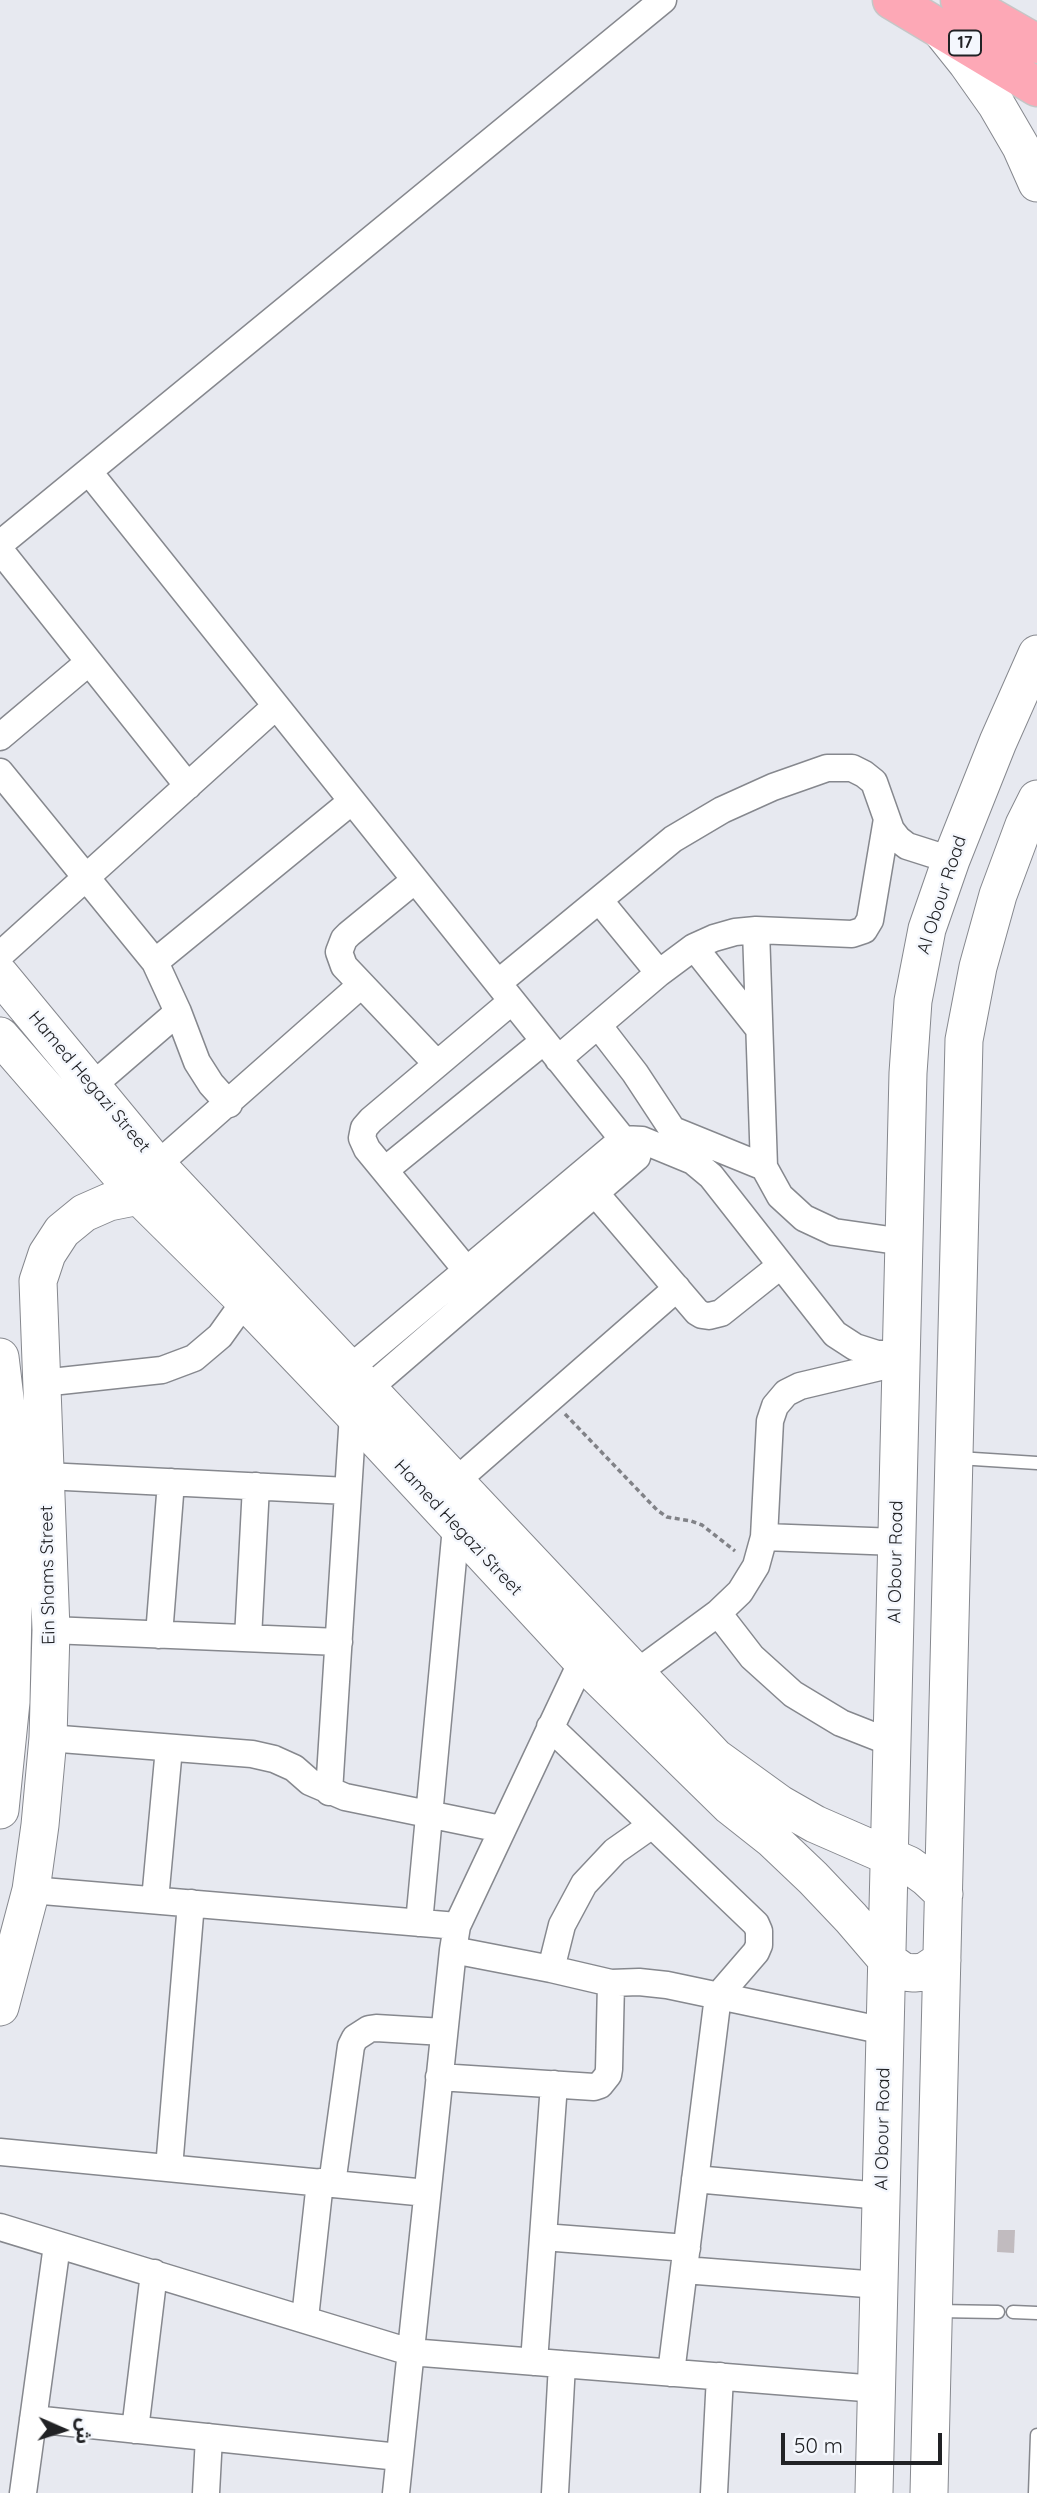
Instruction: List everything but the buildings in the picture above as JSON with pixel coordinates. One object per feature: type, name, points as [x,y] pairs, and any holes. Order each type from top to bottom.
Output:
[{"type":"highway","name":"17","points":[[892,0],[948,12],[1037,44]]},
{"type":"highway","name":"17","points":[[948,12],[1037,87]]},
{"type":"street","points":[[0,544],[663,0]]},
{"type":"street","points":[[948,12],[967,63],[996,104],[1037,183]]},
{"type":"street","points":[[89,472],[551,1050],[634,1145],[693,1161]]},
{"type":"street","points":[[0,550],[188,786]]},
{"type":"street","name":"Al Obour Road","points":[[874,2493],[908,1073],[913,1000],[927,929],[951,860],[1037,654]]},
{"type":"street","points":[[0,737],[89,662]]},
{"type":"street","points":[[0,956],[276,706]]},
{"type":"street","points":[[474,1279],[367,1149],[362,1138],[364,1128],[437,1064],[505,992],[599,900],[673,839],[722,810],[773,787],[840,766],[852,768],[874,782],[891,830],[907,846],[951,860]]},
{"type":"street","points":[[0,772],[155,962],[197,1062],[211,1084],[229,1104]]},
{"type":"street","points":[[929,2493],[964,1040],[978,967],[998,895],[1024,825],[1037,799]]},
{"type":"street","points":[[155,962],[352,802]]},
{"type":"street","points":[[385,1170],[551,1050],[606,1018],[694,947],[735,932],[756,930],[852,934],[864,930],[870,920],[887,819]]},
{"type":"street","points":[[415,880],[344,939],[341,959],[437,1064]]},
{"type":"street","points":[[599,900],[659,973]]},
{"type":"street","points":[[756,930],[764,1167],[780,1196],[804,1219],[834,1232],[904,1242]]},
{"type":"street","points":[[694,947],[760,1029]]},
{"type":"street","name":"Hamed Hegazi Street","points":[[0,975],[91,1087],[356,1391],[456,1527],[593,1651],[635,1674],[715,1757],[746,1781],[815,1824],[889,1856],[928,1878],[944,1894]]},
{"type":"street","points":[[158,1165],[362,985]]},
{"type":"street","points":[[91,1087],[178,1012]]},
{"type":"street","points":[[606,1018],[635,1073],[693,1161],[711,1176],[835,1334],[855,1347],[901,1358]]},
{"type":"street","name":"Hamed Hegazi Street","points":[[0,1035],[139,1196],[245,1301],[356,1391],[456,1481],[593,1651],[730,1806],[773,1840],[813,1878],[852,1917],[887,1960],[904,1972],[914,1973],[924,1972],[942,1960]]},
{"type":"street","points":[[673,1130],[764,1167]]},
{"type":"street","points":[[474,1279],[596,1194],[634,1145]]},
{"type":"street","points":[[329,1792],[356,1391],[474,1279],[634,1145]]},
{"type":"street","points":[[596,1194],[697,1312],[709,1317],[715,1316],[780,1266]]},
{"type":"street","name":"Ein Shams Street","points":[[0,2007],[31,1890],[48,1738],[51,1630],[38,1281],[47,1254],[62,1231],[84,1213],[109,1202],[139,1196]]},
{"type":"street","points":[[456,1481],[677,1288]]},
{"type":"street","points":[[42,1384],[162,1370],[194,1358],[220,1336],[245,1301]]},
{"type":"street","name":"Ein Shams Street","points":[[0,1357],[9,1431],[14,1566],[11,1702],[0,1810]]},
{"type":"street","points":[[635,1674],[718,1613],[740,1592],[756,1566],[764,1537],[770,1421],[775,1406],[786,1394],[800,1386],[901,1358]]},
{"type":"street","points":[[46,1476],[348,1491]]},
{"type":"street","points":[[159,1635],[171,1482]]},
{"type":"street","points":[[248,1638],[256,1486]]},
{"type":"street","points":[[419,1923],[456,1527]]},
{"type":"street","points":[[764,1537],[897,1542]]},
{"type":"street","points":[[718,1613],[752,1657],[793,1694],[841,1723],[892,1743]]},
{"type":"street","points":[[51,1630],[339,1642]]},
{"type":"street","points":[[396,2493],[455,1938],[501,1829],[550,1727],[593,1651]]},
{"type":"street","points":[[550,1727],[756,1924],[759,1931],[756,1952],[718,1996],[671,2372]]},
{"type":"street","points":[[48,1738],[251,1754],[274,1759],[294,1768],[310,1782],[345,1797],[501,1829]]},
{"type":"street","points":[[155,1900],[169,1748]]},
{"type":"street","points":[[551,1969],[562,1924],[584,1884],[615,1851],[652,1825]]},
{"type":"street","points":[[31,1890],[419,1923],[455,1938],[551,1969],[611,1983],[667,1985],[885,2031]]},
{"type":"street","points":[[169,2168],[191,1903]]},
{"type":"street","points":[[439,2077],[594,2087],[600,2085],[608,2075],[611,1983]]},
{"type":"street","points":[[305,2318],[351,2046],[355,2038],[369,2029],[444,2032]]},
{"type":"street","points":[[534,2362],[554,2084]]},
{"type":"street","points":[[0,2152],[427,2193]]},
{"type":"street","points":[[695,2179],[881,2196]]},
{"type":"street","points":[[0,2227],[411,2352],[877,2389]]},
{"type":"street","points":[[543,2237],[879,2286]]},
{"type":"street","points":[[23,2493],[57,2245]]},
{"type":"street","points":[[135,2430],[154,2273]]},
{"type":"street","points":[[555,2493],[562,2364]]},
{"type":"street","points":[[714,2493],[720,2376]]},
{"type":"street","points":[[33,2419],[399,2456]]},
{"type":"street","points":[[206,2493],[209,2437]]},
{"type":"lane","points":[[954,1458],[1037,1463]]},
{"type":"lane","points":[[933,2311],[998,2312]]},
{"type":"lane","points":[[1013,2312],[1037,2313]]},
{"type":"lane","points":[[1035,2493],[1037,2435]]},
{"type":"path","points":[[549,1397],[657,1510],[667,1517],[702,1525],[756,1566]]}]
